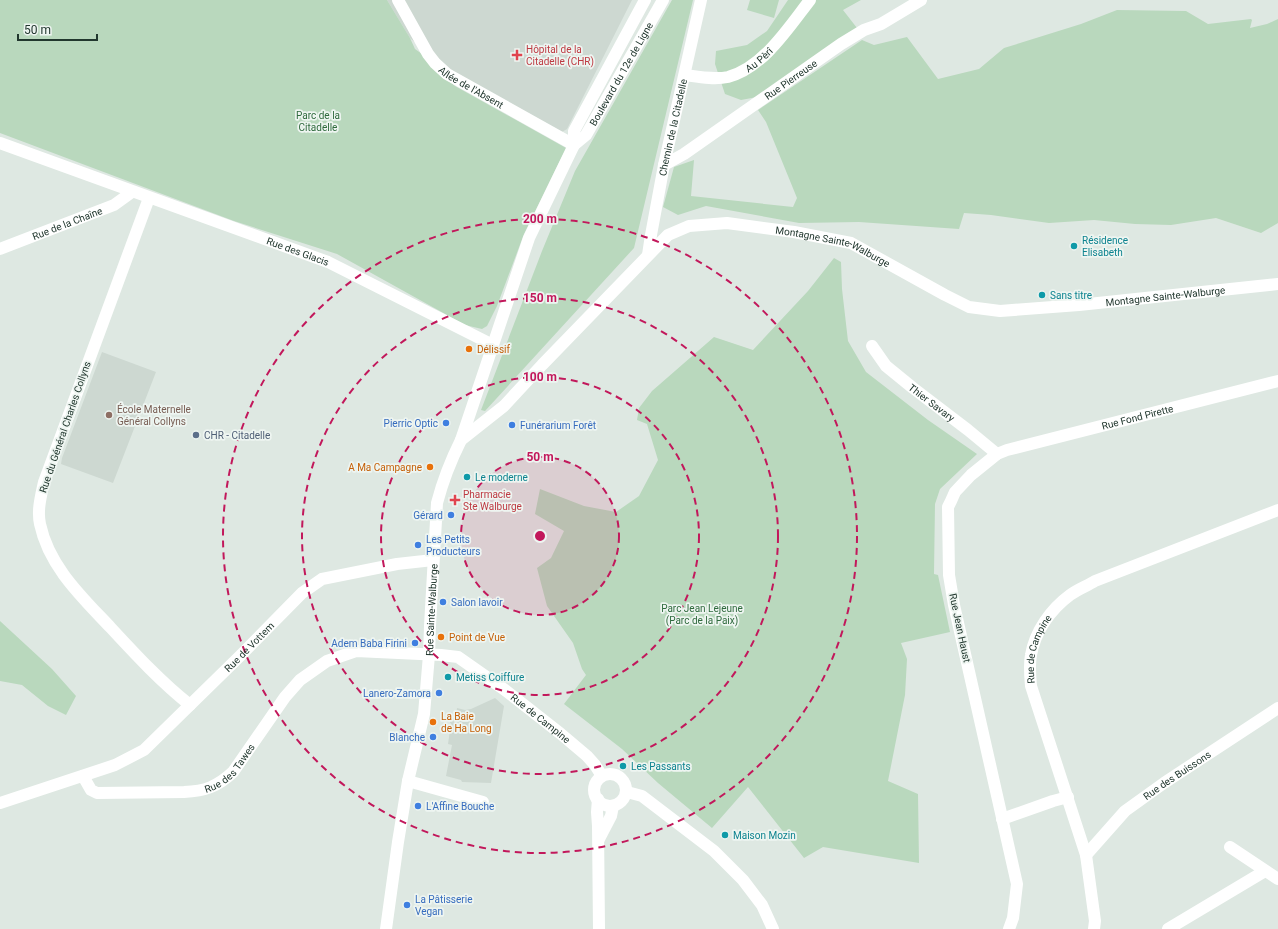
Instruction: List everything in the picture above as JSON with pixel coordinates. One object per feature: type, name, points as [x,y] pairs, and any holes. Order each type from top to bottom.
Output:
[{"type":"street","name":"Allée de l'Absent","points":[[398,0],[428,54],[447,74],[574,145]]},
{"type":"street","name":"Boulevard du 12e de Ligne","points":[[574,145],[574,131],[645,0]]},
{"type":"street","name":"Boulevard du 12e de Ligne","points":[[493,345],[529,238],[574,145],[586,135],[664,0]]},
{"type":"street","name":"Chemin de la Citadelle","points":[[648,255],[664,165],[701,0]]},
{"type":"street","name":"Au Pèrî","points":[[685,75],[722,78],[739,73],[752,65],[778,40],[810,0]]},
{"type":"street","name":"Rue Pierreuse","points":[[664,165],[684,154],[841,44],[864,30],[880,24],[921,0]]},
{"type":"street","name":"Rue des Glacis","points":[[0,144],[328,262],[493,345]]},
{"type":"street","name":"Rue de la Chaîne","points":[[0,249],[114,206],[132,192]]},
{"type":"street","name":"Rue du Général Charles Collyns","points":[[149,198],[44,482],[39,509],[40,524],[48,550],[60,571],[79,594],[149,669],[190,705]]},
{"type":"street","name":"Montagne Sainte-Walburge","points":[[461,440],[504,406],[668,235],[689,226],[727,223],[801,233],[851,243],[969,307],[1000,311],[1079,305],[1278,284]]},
{"type":"street","points":[[461,440],[493,345]]},
{"type":"street","name":"Thier Savary","points":[[872,346],[886,366],[997,454]]},
{"type":"street","name":"Rue Fond Pirette","points":[[997,454],[1015,448],[1278,381]]},
{"type":"street","name":"Rue Sainte-Walburge","points":[[386,929],[408,782],[424,714],[429,655],[433,560],[439,496],[451,459],[461,440]]},
{"type":"street","name":"Rue Jean Haust","points":[[997,454],[960,486],[950,501],[948,507],[949,575],[954,605],[1017,884],[1013,918],[1010,929]]},
{"type":"street","name":"Rue de Campine","points":[[1094,929],[1095,921],[1086,855],[1030,686],[1030,668],[1034,645],[1043,624],[1052,610],[1071,594],[1095,581],[1278,510]]},
{"type":"street","name":"Rue de Vottem","points":[[83,776],[115,765],[144,750],[302,593],[322,579],[397,564],[433,560]]},
{"type":"street","name":"Rue des Tawes","points":[[83,776],[91,790],[97,793],[184,792],[211,788],[223,782],[233,772],[285,697],[300,680],[327,661],[356,650],[429,655]]},
{"type":"street","name":"Rue de Campine","points":[[429,655],[458,657],[505,690],[561,734],[587,756],[602,776]]},
{"type":"street","name":"Rue des Buissons","points":[[1086,855],[1125,811],[1164,783],[1278,708]]},
{"type":"street","points":[[598,842],[607,825],[614,806],[623,799],[627,792],[625,783],[618,776],[612,774],[602,776],[596,784],[594,790],[602,804],[614,806]]},
{"type":"street","points":[[0,803],[83,776]]},
{"type":"street","points":[[408,782],[483,802]]},
{"type":"street","points":[[627,792],[642,796],[714,851],[744,880],[762,905],[772,929]]},
{"type":"street","points":[[1002,819],[1068,797]]},
{"type":"street","points":[[598,799],[596,812],[598,842],[599,929]]},
{"type":"street","points":[[1230,847],[1278,878]]},
{"type":"street","points":[[1168,929],[1265,871]]},
{"type":"shaded area","name":"Hôpital de la Citadelle (CHR)","points":[[387,0],[632,0],[567,129],[562,132],[450,72],[410,38]]},
{"type":"shaded area","name":"École Maternelle Général Collyns","points":[[102,352],[156,372],[113,483],[61,464]]},
{"type":"shaded area","points":[[495,698],[504,706],[491,783],[462,782],[461,780],[446,776],[452,745],[448,744],[451,723],[450,718],[456,718],[457,708],[465,710],[471,709]]},
{"type":"green space","name":"Parc de la Citadelle","points":[[0,0],[387,0],[415,49],[455,86],[566,148],[524,234],[497,306],[487,326],[482,329],[465,325],[337,254],[234,221],[0,133]]},
{"type":"green space","points":[[672,0],[693,0],[634,248],[485,411],[481,410],[542,251],[575,171]]},
{"type":"green space","points":[[750,0],[779,0],[774,18],[747,10]]},
{"type":"green space","points":[[788,0],[861,0],[843,10],[857,28],[757,97],[741,100],[725,94],[715,64],[716,51],[747,45],[767,31]]},
{"type":"green space","points":[[1117,10],[1186,11],[1208,24],[1251,19],[1250,28],[1267,24],[1278,19],[1278,223],[1261,233],[1216,218],[1171,225],[1135,224],[1094,220],[1049,223],[964,213],[959,229],[859,222],[799,223],[706,206],[678,215],[663,207],[674,167],[694,160],[691,196],[793,207],[797,198],[766,122],[758,110],[862,40],[874,45],[907,37],[938,79],[979,69],[1004,48],[1081,24]]},
{"type":"green space","name":"Parc Jean Lejeune (Parc de la Paix)","points":[[834,258],[841,262],[842,289],[848,341],[866,372],[928,420],[977,454],[940,489],[935,504],[934,574],[938,575],[950,632],[901,643],[907,659],[905,695],[888,781],[918,794],[919,863],[823,847],[804,858],[748,787],[712,828],[658,783],[622,749],[564,704],[586,675],[582,669],[573,643],[547,606],[537,568],[551,558],[564,531],[535,514],[540,489],[584,506],[616,512],[639,496],[658,460],[647,424],[637,420],[639,408],[652,391],[714,337],[753,350],[808,291]]},
{"type":"green space","points":[[0,621],[52,669],[76,696],[66,715],[48,706],[22,685],[0,681]]},
{"type":"place","name":"Hôpital de la Citadelle (CHR)","points":[[517,55]]},
{"type":"place","name":"Résidence Elisabeth","points":[[1074,246]]},
{"type":"place","name":"Sans titre","points":[[1042,295]]},
{"type":"place","name":"Délissif","points":[[469,349]]},
{"type":"place","name":"École Maternelle Général Collyns","points":[[109,415]]},
{"type":"place","name":"Pierric Optic","points":[[446,423]]},
{"type":"place","name":"Funérarium Forêt","points":[[512,425]]},
{"type":"place","name":"CHR - Citadelle","points":[[196,435]]},
{"type":"place","name":"A Ma Campagne","points":[[430,467]]},
{"type":"place","name":"Le moderne","points":[[467,477]]},
{"type":"place","name":"Pharmacie Ste Walburge","points":[[455,500]]},
{"type":"place","name":"Gérard","points":[[451,515]]},
{"type":"place","name":"Les Petits Producteurs","points":[[418,545]]},
{"type":"place","name":"Salon lavoir","points":[[443,602]]},
{"type":"place","name":"Point de Vue","points":[[441,637]]},
{"type":"place","name":"Adem Baba Firini","points":[[415,643]]},
{"type":"place","name":"Metiss Coiffure","points":[[448,677]]},
{"type":"place","name":"Lanero-Zamora","points":[[439,693]]},
{"type":"place","name":"La Baie de Ha Long","points":[[433,722]]},
{"type":"place","name":"Blanche","points":[[433,737]]},
{"type":"place","name":"Les Passants","points":[[623,766]]},
{"type":"place","name":"L'Affine Bouche","points":[[418,806]]},
{"type":"place","name":"Maison Mozin","points":[[725,835]]},
{"type":"place","name":"La Pâtisserie Vegan","points":[[407,905]]}]
